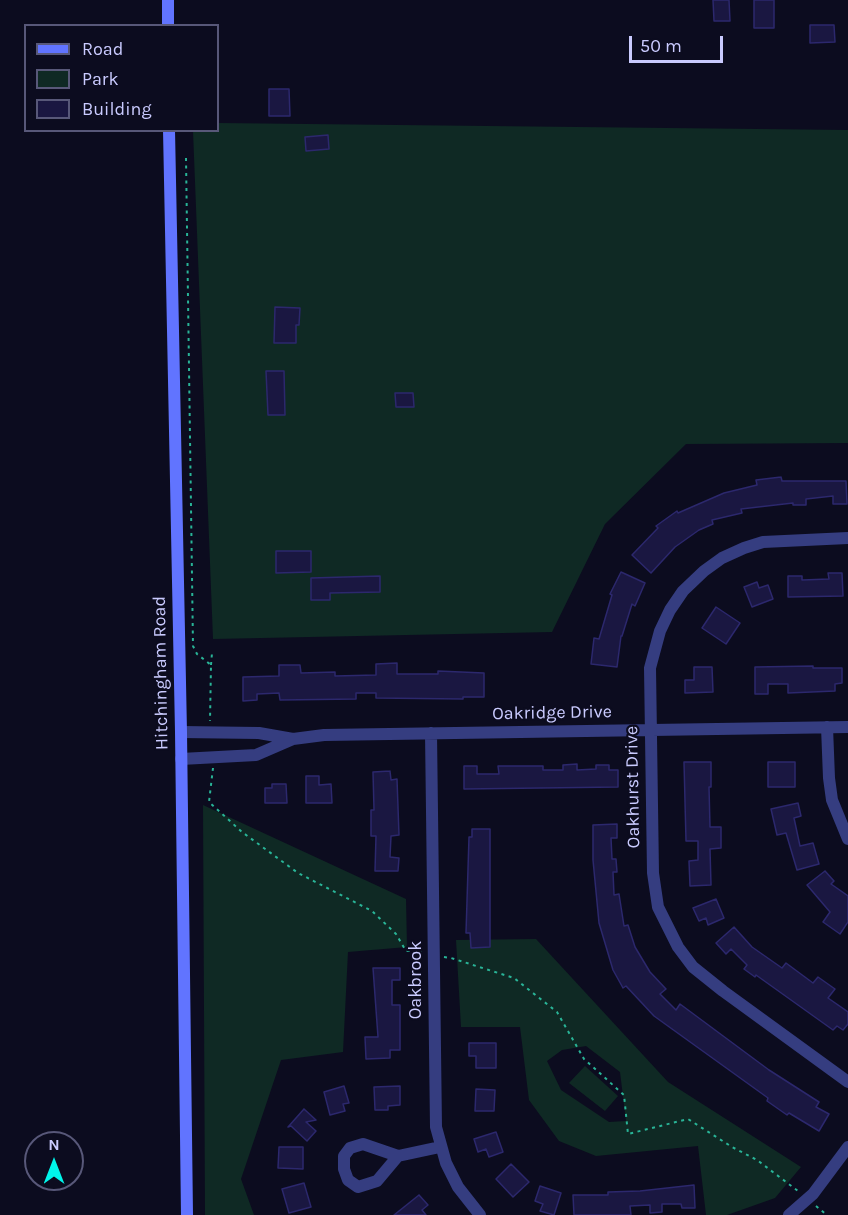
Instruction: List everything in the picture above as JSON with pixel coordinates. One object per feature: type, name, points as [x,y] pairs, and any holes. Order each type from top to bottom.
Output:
[{"type":"street","points":[[168,0],[168,24]]},
{"type":"street","name":"Hitchingham Road","points":[[169,132],[181,732],[187,1215]]},
{"type":"street","name":"Oakhurst Drive","points":[[848,538],[763,542],[722,558],[697,578],[670,610],[660,631],[650,668],[654,891],[658,907],[678,947],[693,967],[848,1082]]},
{"type":"street","points":[[827,727],[832,800],[848,839]]},
{"type":"street","name":"Oakridge Drive","points":[[181,759],[256,755],[293,739],[324,735],[848,727]]},
{"type":"street","name":"Oakridge Drive","points":[[181,732],[259,733],[293,739]]},
{"type":"street","name":"Oakbrook","points":[[431,733],[435,1107],[440,1147],[446,1163],[458,1187],[480,1215]]},
{"type":"street","points":[[789,1215],[808,1199],[848,1146]]},
{"type":"street","points":[[398,1156],[440,1147]]},
{"type":"path","points":[[186,158],[193,646],[197,654],[211,665]]},
{"type":"path","points":[[211,734],[212,653]]},
{"type":"path","points":[[213,759],[209,802],[242,832],[298,873],[372,911],[396,934],[406,951],[424,951],[514,978],[557,1012],[584,1059],[624,1095],[628,1134],[688,1119],[757,1160],[827,1215]]},
{"type":"green space","points":[[219,123],[848,130],[848,443],[686,444],[605,524],[552,632],[213,639],[193,132],[219,132]]},
{"type":"green space","points":[[203,805],[406,899],[407,947],[348,952],[343,1052],[281,1060],[241,1179],[254,1215],[205,1215]]},
{"type":"green space","points":[[536,939],[668,1082],[801,1167],[775,1198],[727,1215],[706,1215],[698,1146],[596,1156],[559,1141],[529,1100],[520,1027],[461,1027],[456,940]],"holes":[[[586,1046],[620,1072],[626,1121],[609,1122],[561,1090],[547,1061],[562,1050]]]},
{"type":"green space","points":[[585,1066],[618,1096],[605,1111],[569,1083]]},
{"type":"building","points":[[713,0],[729,0],[730,21],[714,21]]},
{"type":"building","points":[[754,0],[774,0],[774,28],[754,28]]},
{"type":"building","points":[[810,25],[834,25],[835,42],[810,43]]},
{"type":"building","points":[[269,89],[289,89],[290,116],[269,116]]},
{"type":"building","points":[[328,135],[329,149],[306,151],[305,137]]},
{"type":"building","points":[[275,307],[300,308],[299,325],[296,325],[296,343],[274,343]]},
{"type":"building","points":[[266,371],[284,371],[285,415],[268,415]]},
{"type":"building","points":[[395,393],[413,393],[414,407],[396,407]]},
{"type":"building","points":[[781,477],[782,481],[846,481],[847,504],[833,504],[833,496],[806,499],[806,505],[793,505],[793,503],[741,509],[742,513],[712,520],[713,524],[699,530],[675,547],[651,573],[632,555],[658,528],[656,526],[677,511],[678,513],[724,493],[757,485],[756,480]]},
{"type":"building","points":[[276,551],[311,551],[311,572],[276,573]]},
{"type":"building","points":[[621,572],[645,583],[635,606],[632,604],[621,636],[617,667],[591,664],[594,638],[599,639],[612,595],[610,594]]},
{"type":"building","points":[[828,573],[842,573],[843,596],[788,597],[788,576],[802,576],[802,580],[829,579]]},
{"type":"building","points":[[380,576],[380,592],[330,593],[330,600],[311,600],[311,578]]},
{"type":"building","points":[[757,582],[759,588],[768,585],[773,599],[752,607],[744,587]]},
{"type":"building","points":[[716,607],[740,623],[726,644],[702,628]]},
{"type":"building","points":[[397,663],[397,674],[438,674],[438,671],[484,673],[484,697],[463,697],[463,699],[376,698],[376,693],[356,693],[356,699],[280,700],[279,693],[257,694],[257,700],[243,701],[243,677],[279,676],[279,665],[300,665],[301,673],[335,672],[335,676],[376,675],[376,664]]},
{"type":"building","points":[[813,666],[813,668],[842,668],[842,683],[835,684],[835,691],[788,693],[788,684],[768,684],[768,694],[755,694],[755,667]]},
{"type":"building","points":[[694,667],[712,667],[713,692],[685,693],[685,680],[694,680]]},
{"type":"building","points":[[684,762],[711,762],[710,827],[721,827],[721,848],[710,849],[711,885],[690,886],[689,861],[698,860],[698,841],[686,841]]},
{"type":"building","points":[[768,762],[795,762],[795,787],[768,787]]},
{"type":"building","points":[[577,764],[577,770],[596,769],[596,765],[609,765],[609,770],[618,770],[618,787],[464,789],[464,766],[477,766],[477,774],[499,774],[498,766],[543,766],[543,770],[563,770],[563,765]]},
{"type":"building","points":[[390,771],[391,780],[397,779],[399,835],[391,836],[390,857],[399,858],[398,871],[375,871],[376,836],[371,836],[371,810],[374,810],[373,772]]},
{"type":"building","points":[[306,776],[319,776],[319,785],[331,784],[332,803],[306,803]]},
{"type":"building","points":[[272,784],[286,784],[287,803],[265,803],[265,788],[272,788]]},
{"type":"building","points":[[798,803],[801,816],[794,818],[800,846],[813,843],[819,864],[797,870],[786,833],[777,835],[771,809]]},
{"type":"building","points":[[617,824],[617,838],[611,838],[612,859],[616,859],[617,872],[613,872],[614,895],[619,894],[624,926],[628,925],[635,947],[650,972],[666,989],[660,994],[676,1010],[680,1004],[769,1070],[819,1102],[816,1107],[829,1114],[819,1131],[789,1113],[787,1115],[767,1101],[768,1098],[654,1016],[626,986],[623,988],[613,970],[599,923],[593,860],[593,825]]},
{"type":"building","points":[[472,829],[490,829],[490,947],[471,948],[470,933],[466,933],[469,837],[472,837]]},
{"type":"building","points":[[825,871],[834,881],[831,884],[848,896],[848,922],[840,934],[823,922],[830,912],[807,885]]},
{"type":"building","points":[[716,899],[724,918],[708,925],[706,918],[699,921],[693,908]]},
{"type":"building","points":[[734,927],[752,947],[782,968],[786,963],[813,983],[818,977],[835,989],[828,998],[848,1012],[848,1024],[843,1030],[837,1026],[833,1030],[756,975],[755,977],[744,969],[747,965],[731,949],[726,954],[716,943]]},
{"type":"building","points":[[373,968],[400,968],[400,980],[392,980],[392,1005],[400,1005],[400,1050],[390,1050],[390,1058],[366,1059],[365,1037],[378,1037]]},
{"type":"building","points":[[469,1043],[496,1043],[496,1068],[476,1068],[476,1056],[469,1056]]},
{"type":"building","points":[[344,1086],[349,1103],[343,1104],[345,1111],[330,1115],[324,1092]]},
{"type":"building","points":[[400,1086],[400,1105],[388,1106],[388,1110],[375,1110],[374,1087]]},
{"type":"building","points":[[476,1089],[495,1090],[494,1111],[475,1111]]},
{"type":"building","points":[[304,1109],[316,1120],[306,1122],[316,1131],[307,1141],[291,1126],[288,1127]]},
{"type":"building","points":[[496,1132],[503,1152],[489,1157],[486,1149],[478,1152],[474,1139]]},
{"type":"building","points":[[279,1147],[303,1147],[303,1169],[278,1168]]},
{"type":"building","points":[[511,1164],[529,1182],[513,1197],[496,1179]]},
{"type":"building","points":[[304,1183],[311,1207],[289,1213],[282,1189]]},
{"type":"building","points":[[694,1185],[695,1208],[682,1208],[681,1204],[662,1204],[662,1212],[650,1213],[650,1205],[630,1206],[631,1215],[574,1215],[573,1195],[608,1195],[608,1192]]},
{"type":"building","points":[[540,1186],[561,1193],[554,1215],[540,1211],[543,1204],[535,1201]]},
{"type":"building","points":[[419,1195],[428,1205],[422,1210],[426,1215],[394,1215]]}]
